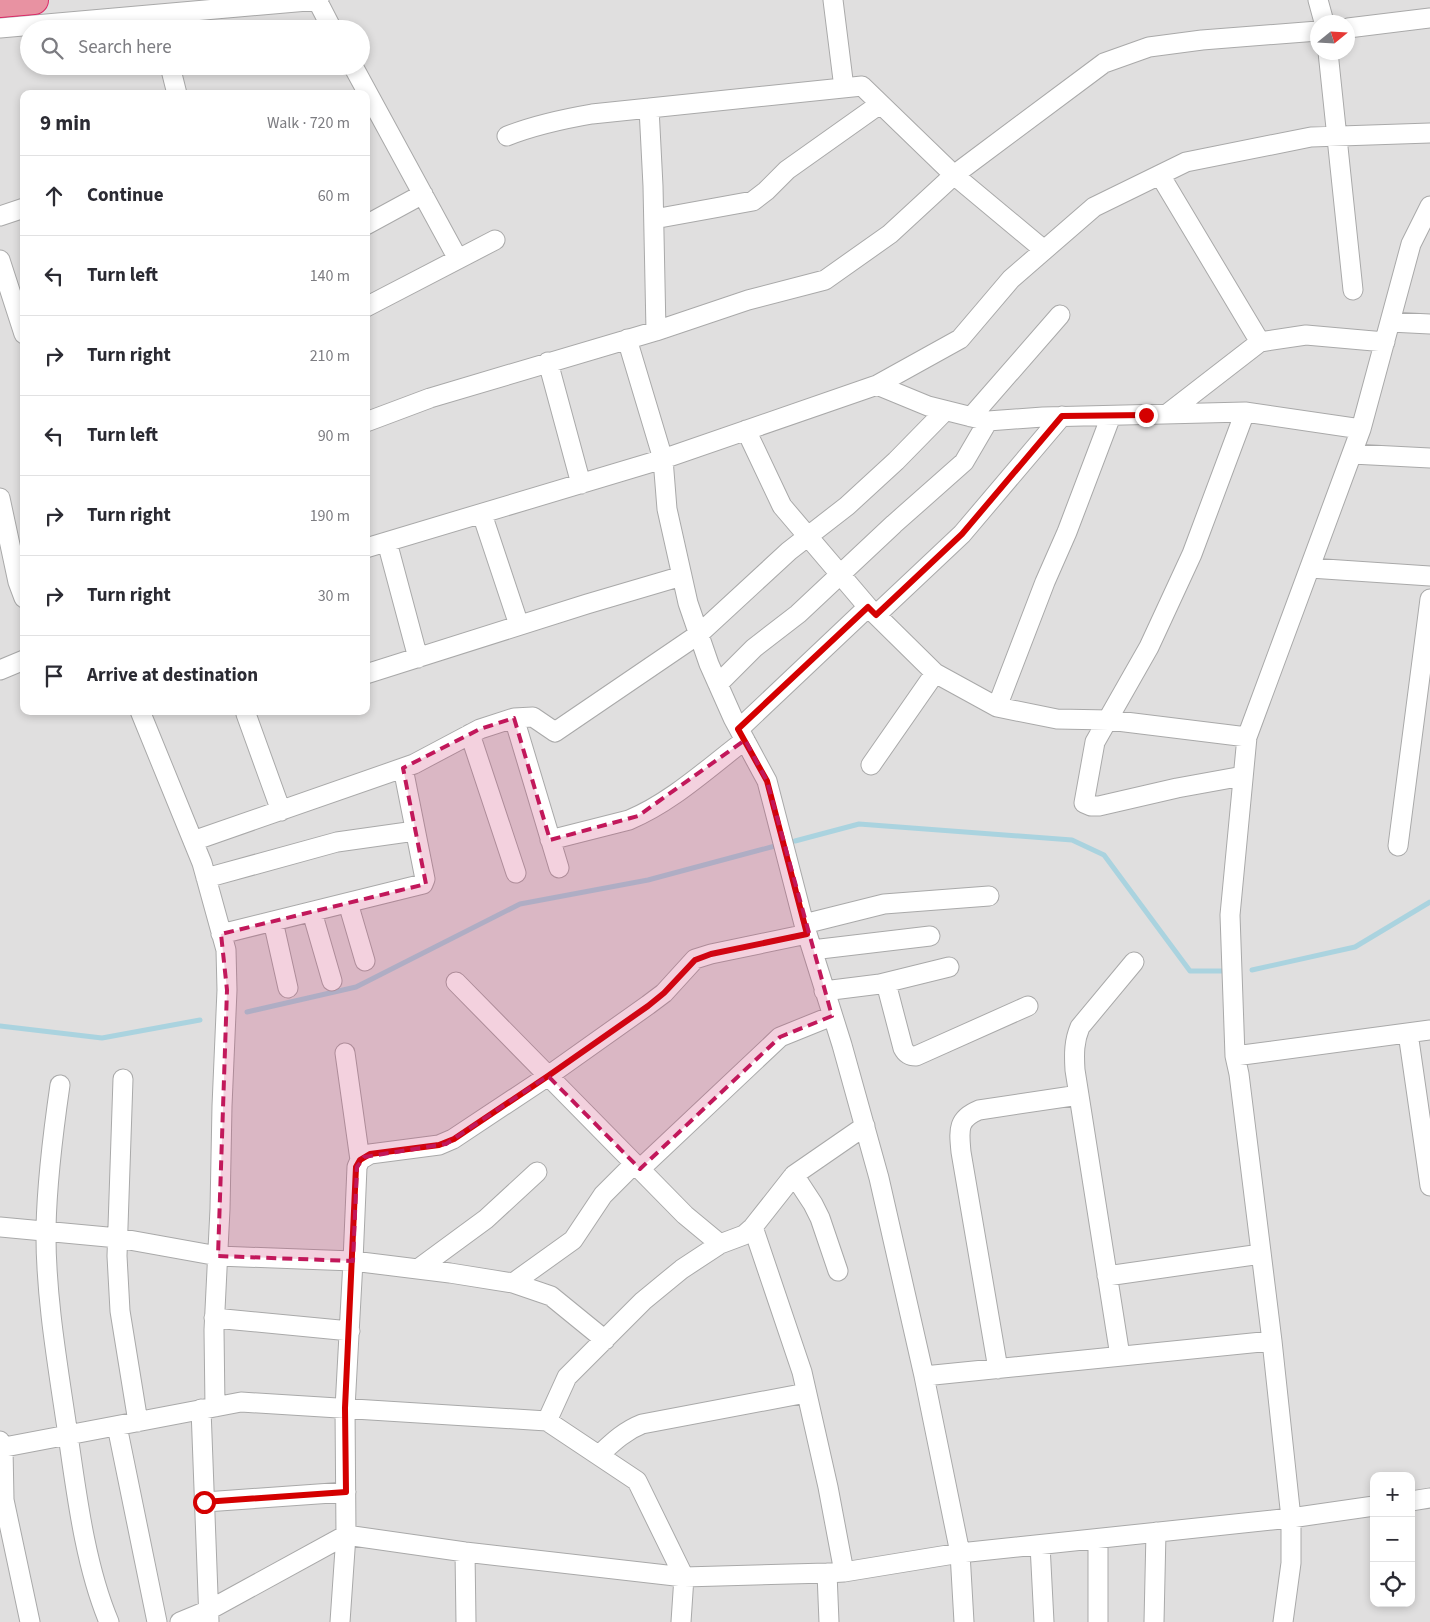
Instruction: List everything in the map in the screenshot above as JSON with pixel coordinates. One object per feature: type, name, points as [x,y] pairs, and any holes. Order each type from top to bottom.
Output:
[{"type":"highway","points":[[0,4],[34,0]]},
{"type":"street","points":[[173,20],[318,0],[328,20]]},
{"type":"street","points":[[833,0],[844,88]]},
{"type":"street","points":[[1318,0],[1322,15]]},
{"type":"street","points":[[1355,27],[1430,18]]},
{"type":"street","points":[[0,28],[20,27]]},
{"type":"street","points":[[370,420],[430,398],[627,340],[748,300],[825,280],[890,234],[954,175],[1104,63],[1149,46],[1310,32]]},
{"type":"street","points":[[1329,60],[1353,290]]},
{"type":"street","points":[[172,75],[176,90]]},
{"type":"street","points":[[357,75],[364,90]]},
{"type":"street","points":[[508,136],[550,122],[592,114],[862,86],[954,175],[1044,250]]},
{"type":"street","points":[[370,104],[423,194],[458,259]]},
{"type":"street","points":[[654,219],[753,201],[787,170],[880,104]]},
{"type":"street","points":[[649,108],[654,219],[656,331]]},
{"type":"street","points":[[370,547],[663,459],[877,384],[960,338],[1012,279],[1094,207],[1186,162],[1311,137],[1430,133]]},
{"type":"street","points":[[1160,175],[1260,342]]},
{"type":"street","points":[[370,222],[423,194]]},
{"type":"street","points":[[1283,1622],[1291,1563],[1291,1518],[1272,1340],[1239,1074],[1235,1056],[1230,915],[1247,737],[1361,429],[1411,244],[1430,206]]},
{"type":"street","points":[[0,216],[20,209]]},
{"type":"street","points":[[370,305],[494,240]]},
{"type":"street","points":[[0,260],[20,322]]},
{"type":"street","points":[[718,684],[754,648],[798,614],[894,524],[964,462],[980,419],[1060,315]]},
{"type":"street","points":[[1390,322],[1430,324]]},
{"type":"street","points":[[1166,414],[1260,342],[1306,335],[1385,342]]},
{"type":"street","points":[[627,340],[663,459],[668,509],[688,603],[718,684],[767,781],[807,936],[879,1178],[924,1376],[960,1553],[964,1622]]},
{"type":"street","points":[[548,362],[581,484]]},
{"type":"street","points":[[877,384],[928,406],[980,419],[1245,412],[1361,429]]},
{"type":"street","points":[[193,841],[403,768],[480,729],[514,718],[533,717],[555,732],[699,634],[789,552],[846,506],[945,411]]},
{"type":"street","points":[[1243,776],[1177,788],[1099,806],[1091,806],[1084,803],[1095,742],[1149,647],[1192,554],[1245,412]]},
{"type":"street","points":[[550,840],[629,820],[644,813],[680,790],[872,611],[962,534],[1062,416]]},
{"type":"street","points":[[997,707],[1111,416]]},
{"type":"street","points":[[746,430],[782,506],[872,611],[935,673],[997,707],[1057,719],[1109,720],[1247,737]]},
{"type":"street","points":[[1352,454],[1430,458]]},
{"type":"street","points":[[0,498],[10,535],[20,587]]},
{"type":"street","points":[[482,514],[520,625]]},
{"type":"street","points":[[387,542],[418,658]]},
{"type":"street","points":[[1310,568],[1430,576]]},
{"type":"street","points":[[370,673],[682,576]]},
{"type":"street","points":[[1398,846],[1430,599]]},
{"type":"street","points":[[0,670],[20,662]]},
{"type":"street","points":[[871,765],[935,673]]},
{"type":"street","points":[[142,715],[193,841],[206,878],[226,950],[227,990],[218,1256],[204,1502],[209,1616]]},
{"type":"street","points":[[250,715],[281,811]]},
{"type":"street","points":[[514,718],[559,868]]},
{"type":"street","points":[[470,734],[516,873]]},
{"type":"street","points":[[221,934],[423,884],[425,879],[403,768]]},
{"type":"street","points":[[206,878],[337,842],[415,831]]},
{"type":"street","points":[[807,936],[884,904],[989,896]]},
{"type":"street","points":[[348,903],[365,961]]},
{"type":"street","points":[[312,912],[332,981]]},
{"type":"street","points":[[273,921],[288,988]]},
{"type":"street","points":[[340,1622],[346,1535],[345,1408],[356,1167],[360,1160],[377,1152],[446,1144],[548,1076],[656,999],[695,960],[711,954],[807,936],[930,936]]},
{"type":"street","points":[[1120,1356],[1079,1095],[1074,1050],[1076,1036],[1080,1027],[1134,962]]},
{"type":"street","points":[[824,990],[886,983],[949,967]]},
{"type":"street","points":[[456,982],[685,1215],[720,1244]]},
{"type":"street","points":[[886,983],[903,1048],[908,1055],[912,1056],[916,1056],[1028,1006]]},
{"type":"street","points":[[513,1283],[573,1240],[603,1195],[637,1167],[780,1036],[832,1016]]},
{"type":"street","points":[[1235,1056],[1430,1030]]},
{"type":"street","points":[[1408,1033],[1430,1186]]},
{"type":"street","points":[[345,1053],[360,1160]]},
{"type":"street","points":[[123,1078],[118,1238],[120,1311],[138,1422]]},
{"type":"street","points":[[60,1085],[50,1157],[46,1231],[48,1292],[76,1492],[88,1552],[109,1622]]},
{"type":"street","points":[[998,1369],[961,1152],[959,1133],[962,1122],[965,1116],[979,1110],[1079,1095]]},
{"type":"street","points":[[547,1420],[567,1377],[643,1301],[682,1269],[720,1244],[744,1235],[794,1175],[865,1126]]},
{"type":"street","points":[[418,1269],[486,1219],[537,1172]]},
{"type":"street","points":[[794,1175],[820,1218],[838,1271]]},
{"type":"street","points":[[753,1226],[802,1372],[828,1487],[835,1573],[829,1622]]},
{"type":"street","points":[[0,1227],[118,1238],[218,1256],[353,1261],[513,1283],[552,1296],[605,1340]]},
{"type":"street","points":[[1107,1276],[1261,1254]]},
{"type":"street","points":[[214,1318],[350,1331]]},
{"type":"street","points":[[924,1376],[1272,1340]]},
{"type":"street","points":[[599,1455],[621,1435],[642,1424],[806,1393]]},
{"type":"street","points":[[30,1622],[4,1500],[1,1446],[241,1402],[547,1420],[637,1481],[684,1577],[681,1622]]},
{"type":"street","points":[[117,1426],[156,1622]]},
{"type":"street","points":[[204,1502],[346,1492]]},
{"type":"street","points":[[1415,1500],[1430,1498]]},
{"type":"street","points":[[180,1622],[209,1616],[346,1535],[465,1552],[684,1577],[835,1573],[960,1553],[1291,1518],[1370,1507]]},
{"type":"street","points":[[1154,1622],[1156,1532]]},
{"type":"street","points":[[1098,1539],[1098,1622]]},
{"type":"street","points":[[1040,1545],[1044,1622]]},
{"type":"street","points":[[465,1552],[466,1622]]},
{"type":"highlighted area","points":[[514,718],[550,840],[638,816],[745,740],[767,781],[832,1016],[780,1037],[640,1169],[548,1076],[446,1144],[364,1157],[357,1167],[353,1261],[218,1256],[227,990],[221,934],[426,884],[403,768],[480,729]]},
{"type":"shaded area","points":[[0,0],[1430,0],[1430,1622],[0,1622]]},
{"type":"waterway","points":[[795,841],[859,824],[1072,840],[1104,855],[1190,971],[1224,971]]},
{"type":"waterway","points":[[247,1012],[356,987],[520,904],[648,880],[775,846]]},
{"type":"waterway","points":[[1252,970],[1355,947],[1430,902]]},
{"type":"waterway","points":[[0,1026],[102,1038],[200,1020]]},
{"type":"route","points":[[204,1502],[346,1492],[345,1408],[356,1167],[360,1160],[377,1152],[446,1144],[648,1006],[664,993],[690,963],[702,956],[807,934],[767,781],[738,729],[868,607],[876,615],[962,534],[1062,416],[1146,415]]}]
